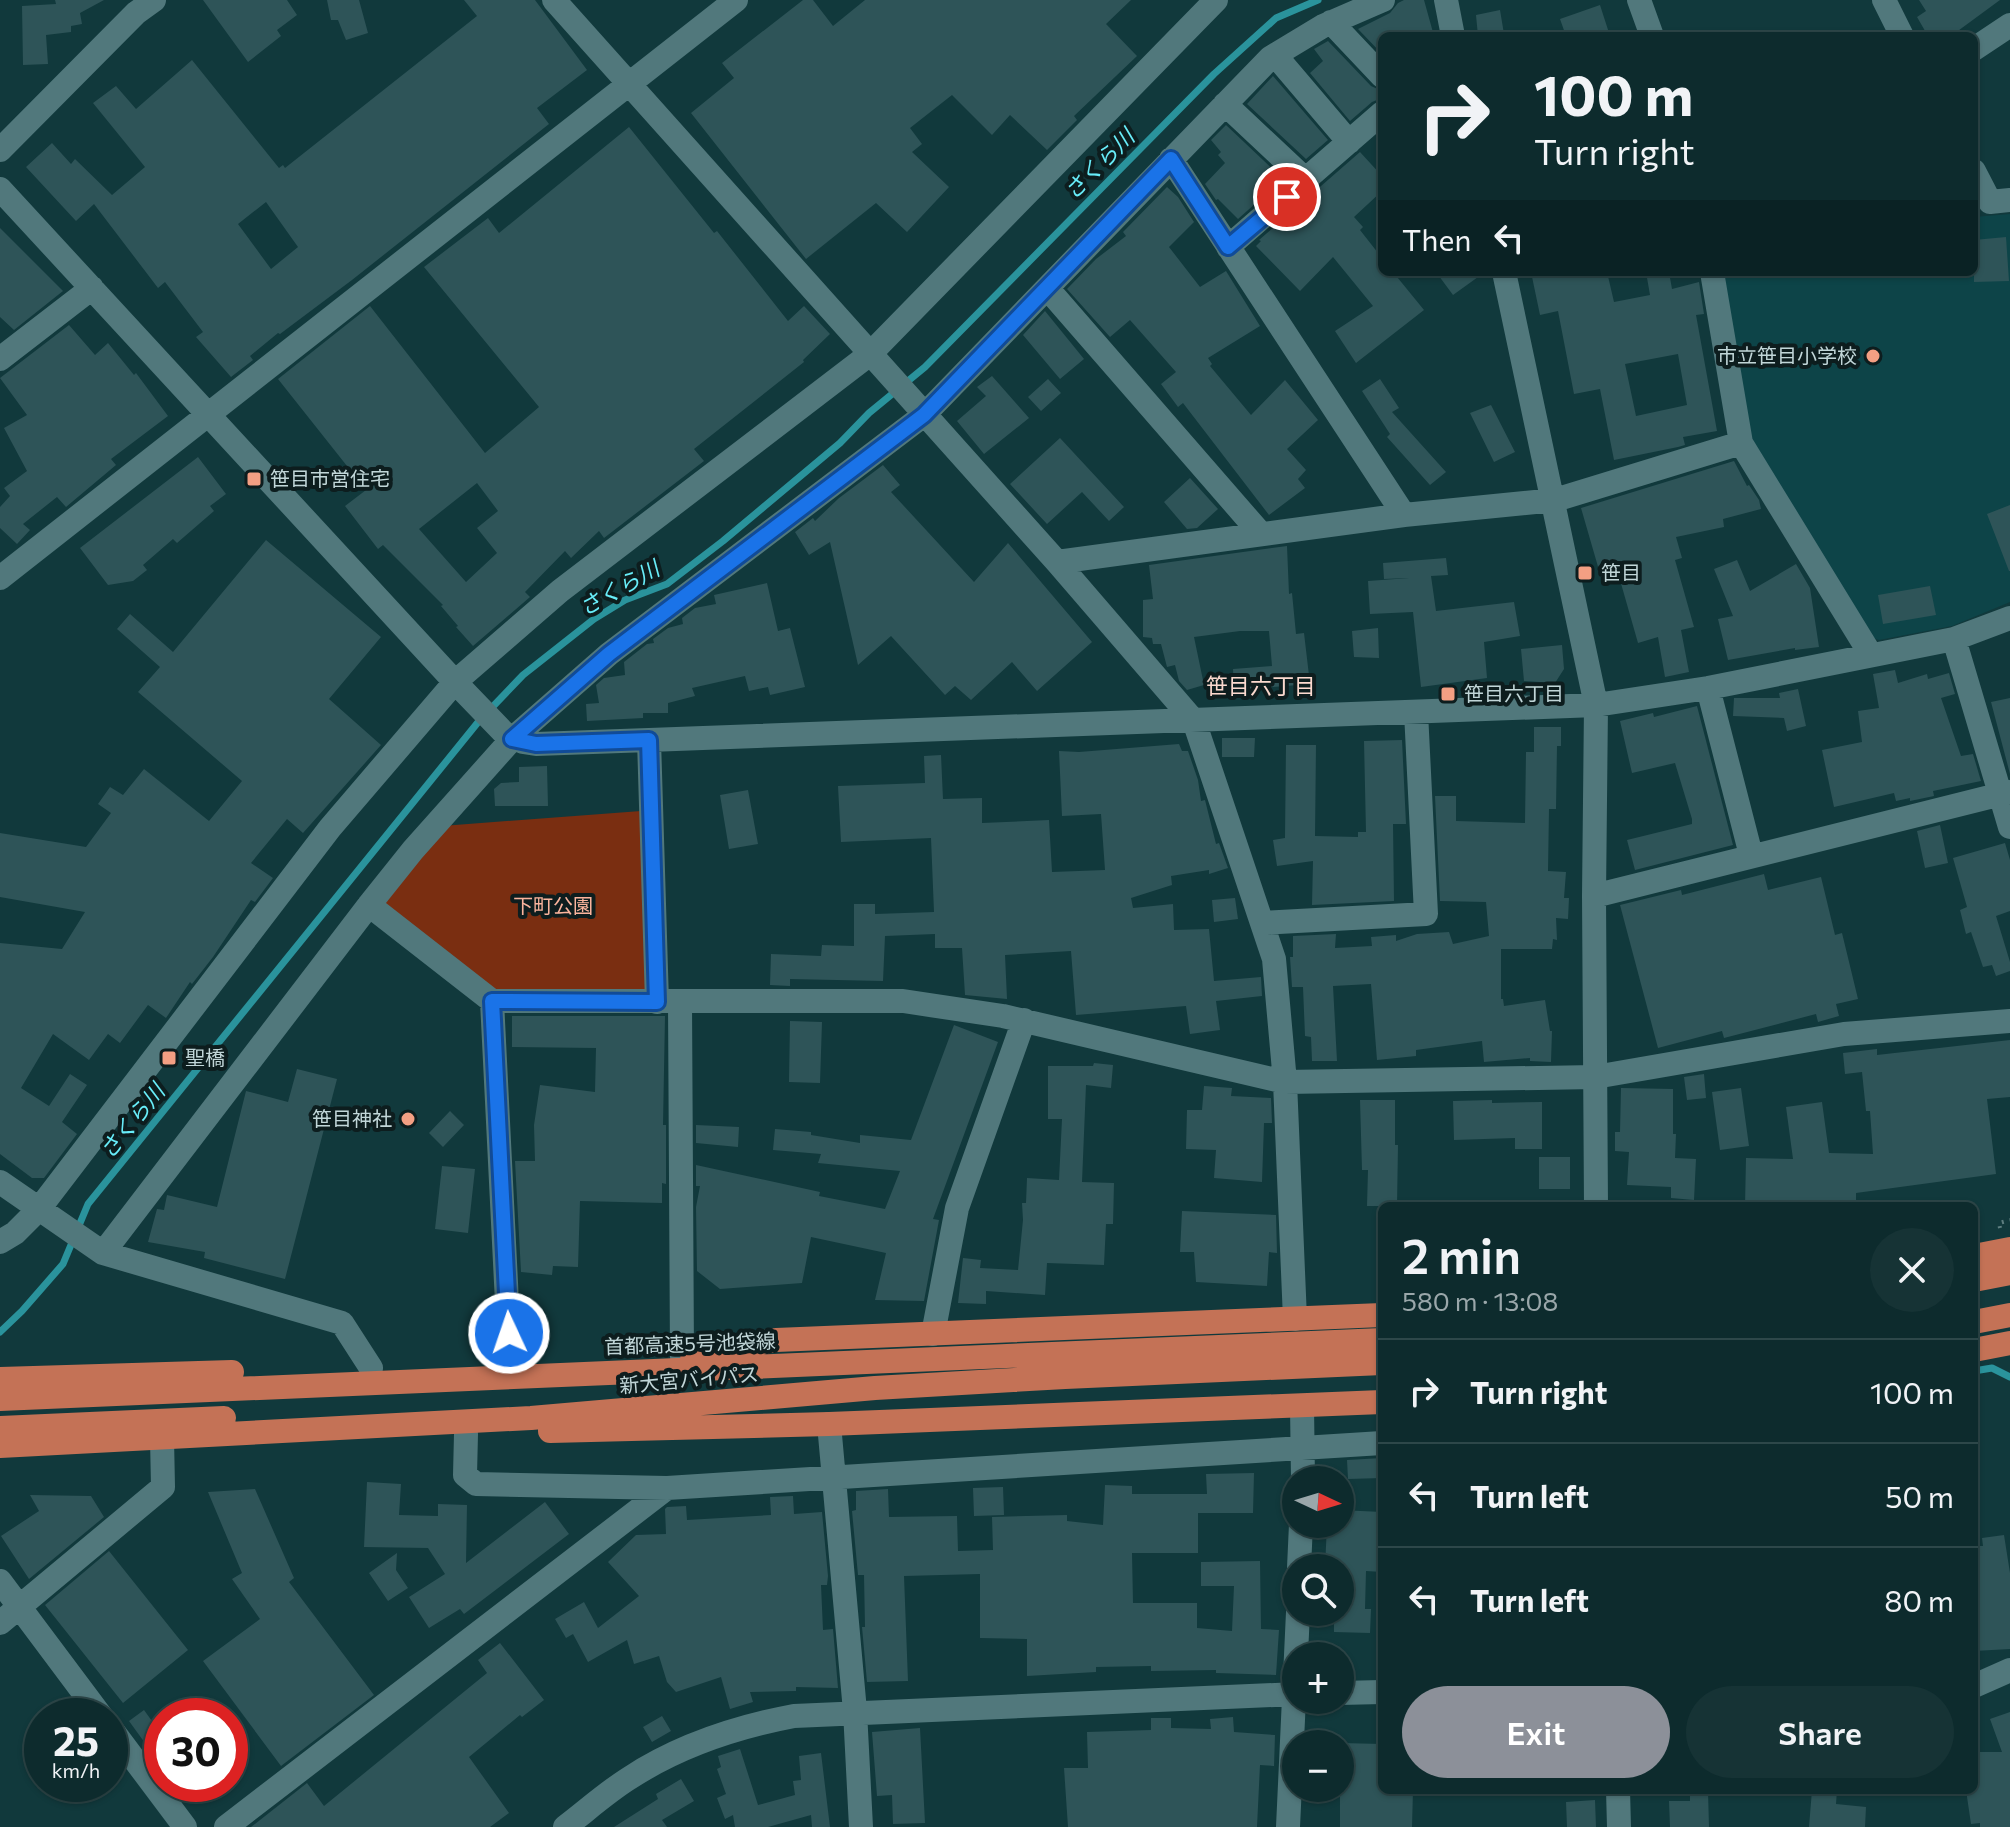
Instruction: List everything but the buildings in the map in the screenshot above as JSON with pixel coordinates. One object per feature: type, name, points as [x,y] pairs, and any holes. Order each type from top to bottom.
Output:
[{"type":"highway","points":[[1978,1255],[2010,1249]]},
{"type":"highway","points":[[1978,1279],[2010,1273]]},
{"type":"highway","points":[[1978,1290],[2010,1286]]},
{"type":"highway","points":[[1978,1304],[2010,1299]]},
{"type":"highway","points":[[682,1357],[776,1340],[1378,1315]]},
{"type":"highway","points":[[1978,1321],[2010,1315]]},
{"type":"highway","name":"首都高速5号池袋線","points":[[0,1399],[1378,1340]]},
{"type":"highway","points":[[1978,1349],[2010,1343]]},
{"type":"highway","name":"新大宮バイパス","points":[[0,1379],[682,1357],[871,1366],[1060,1365],[1378,1352]]},
{"type":"highway","name":"新大宮バイパス","points":[[0,1446],[531,1418],[891,1387],[1378,1363]]},
{"type":"highway","points":[[0,1428],[653,1400],[1048,1389],[1378,1375]]},
{"type":"highway","points":[[312,1430],[466,1434],[829,1424],[1378,1402]]},
{"type":"street","points":[[0,150],[136,13],[154,0]]},
{"type":"street","points":[[554,0],[1057,562],[1194,721],[1274,959],[1285,1082],[1295,1319]]},
{"type":"street","points":[[0,578],[736,0]]},
{"type":"street","points":[[0,1242],[15,1233],[39,1209],[330,828],[462,688],[560,591],[870,354],[1216,0]]},
{"type":"street","points":[[96,1248],[413,850],[509,737],[917,407],[1047,288],[1275,55],[1331,22],[1383,0]]},
{"type":"street","points":[[1446,0],[1452,32]]},
{"type":"street","points":[[1639,0],[1651,32]]},
{"type":"street","points":[[1884,0],[1900,32]]},
{"type":"street","points":[[1331,22],[1378,72]]},
{"type":"street","points":[[1978,46],[2010,25]]},
{"type":"street","points":[[1275,55],[1349,142]]},
{"type":"street","points":[[1225,104],[1306,180]]},
{"type":"street","points":[[1228,247],[1378,117]]},
{"type":"street","points":[[1171,159],[1404,515]]},
{"type":"street","points":[[1978,179],[1990,202],[2010,200]]},
{"type":"street","points":[[0,189],[509,737],[536,744],[1596,705],[1708,688],[1954,639],[2010,618]]},
{"type":"street","points":[[1505,276],[1555,500],[1596,705],[1596,1202]]},
{"type":"street","points":[[1713,276],[1741,443],[1871,655]]},
{"type":"street","points":[[0,359],[92,288]]},
{"type":"street","points":[[1047,288],[1261,534]]},
{"type":"street","points":[[1057,562],[1404,515],[1555,500],[1741,443]]},
{"type":"street","points":[[1954,639],[2005,792],[2010,827]]},
{"type":"street","points":[[1708,688],[1751,855]]},
{"type":"street","points":[[1262,923],[1426,914],[1416,712]]},
{"type":"street","points":[[649,740],[669,1002],[682,1357]]},
{"type":"street","points":[[1594,896],[2005,792]]},
{"type":"street","points":[[369,905],[492,1001],[903,1001],[1024,1020],[1285,1082],[1595,1077],[1844,1034],[2010,1021]]},
{"type":"street","points":[[492,1001],[510,1363]]},
{"type":"street","points":[[933,1334],[957,1208],[1024,1020]]},
{"type":"street","points":[[0,1182],[96,1248],[342,1323],[371,1368]]},
{"type":"street","points":[[1302,1406],[1303,1466]]},
{"type":"street","points":[[829,1424],[855,1711],[861,1827]]},
{"type":"street","points":[[466,1434],[465,1475],[476,1484],[667,1488],[1378,1443]]},
{"type":"street","points":[[0,1623],[163,1487],[162,1438]]},
{"type":"street","points":[[226,1827],[667,1488]]},
{"type":"street","points":[[0,1581],[87,1698]]},
{"type":"street","points":[[1978,1684],[2010,1670]]},
{"type":"street","points":[[1354,1693],[1378,1692]]},
{"type":"street","points":[[565,1827],[627,1779],[679,1750],[763,1722],[855,1711],[1282,1695]]},
{"type":"street","points":[[1288,1827],[1294,1714]]},
{"type":"street","points":[[128,1751],[185,1827]]},
{"type":"street","points":[[1618,1794],[1619,1827]]},
{"type":"path","points":[[1999,1223],[2010,1220]]},
{"type":"shaded area","name":"市立笹目小学校","points":[[2010,214],[2010,602],[1952,626],[1879,640],[1870,637],[1749,440],[1723,276],[1978,276],[1978,217]]},
{"type":"green space","name":"下町公園","points":[[641,811],[646,995],[495,995],[379,901],[442,826]]},
{"type":"waterway","name":"さくら川","points":[[0,1332],[63,1264],[88,1204],[479,721],[523,675],[594,619],[625,600],[667,584],[840,443],[869,413],[925,367],[1214,74],[1276,18],[1318,0]]},
{"type":"waterway","points":[[1978,1370],[1992,1368],[2010,1377]]},
{"type":"place","name":"市立笹目小学校","points":[[1873,356]]},
{"type":"place","name":"笹目市営住宅","points":[[254,479]]},
{"type":"place","name":"笹目","points":[[1585,573]]},
{"type":"place","name":"笹目六丁目","points":[[1448,694]]},
{"type":"place","name":"聖橋","points":[[169,1058]]},
{"type":"place","name":"笹目神社","points":[[408,1119]]},
{"type":"district","name":"笹目六丁目","points":[[1261,686]]},
{"type":"route","points":[[509,1333],[492,1001],[657,1002],[649,740],[536,744],[512,739],[609,654],[924,415],[1171,159],[1228,247],[1287,197]]}]
